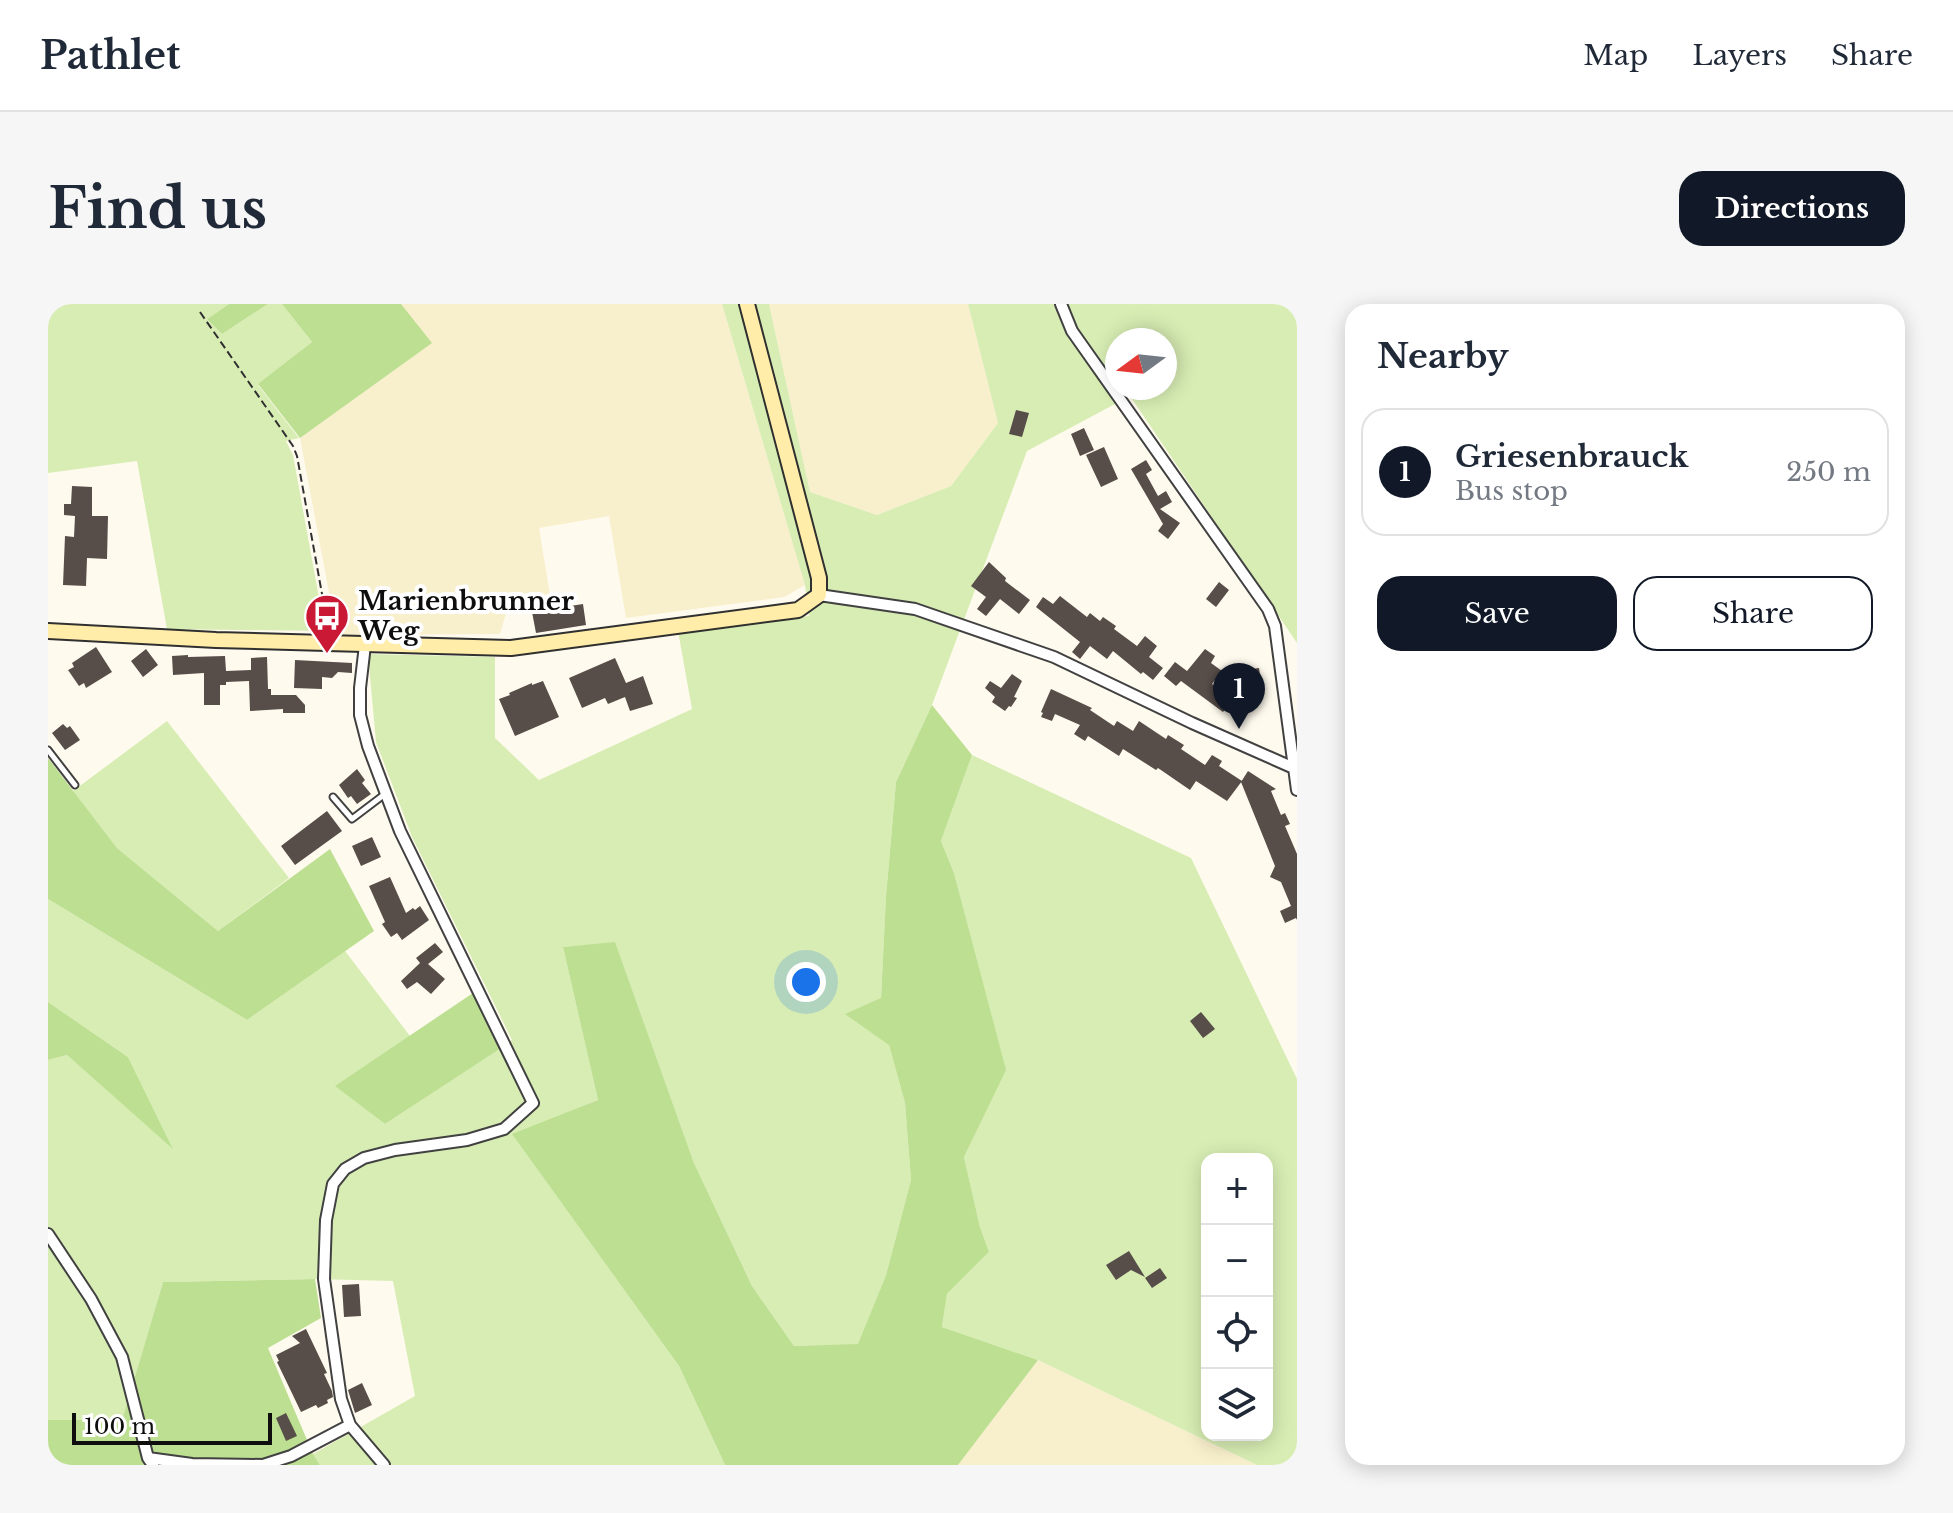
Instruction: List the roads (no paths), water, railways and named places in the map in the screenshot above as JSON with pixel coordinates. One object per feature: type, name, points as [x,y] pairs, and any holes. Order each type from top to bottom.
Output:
[{"type":"street","points":[[747,304],[819,578],[819,595]]},
{"type":"street","points":[[1061,304],[1072,331],[1268,609],[1275,626],[1297,790]]},
{"type":"street","points":[[48,631],[216,640],[511,648],[798,610],[819,595],[915,609],[1054,657],[1295,769]]},
{"type":"street","points":[[365,645],[360,715],[368,746],[400,831],[533,1103],[504,1129],[467,1140],[395,1150],[364,1158],[345,1169],[333,1184],[326,1220],[324,1279],[341,1399],[350,1425],[384,1465]]},
{"type":"street","points":[[48,1234],[91,1299],[122,1357],[151,1461],[263,1465],[291,1456],[350,1425]]},
{"type":"lane","points":[[48,750],[75,785]]},
{"type":"lane","points":[[333,797],[352,819],[386,793]]},
{"type":"place","name":"Marienbrunner Weg","points":[[327,655]]},
{"type":"place","name":"Griesenbrauck","points":[[1239,729]]}]
